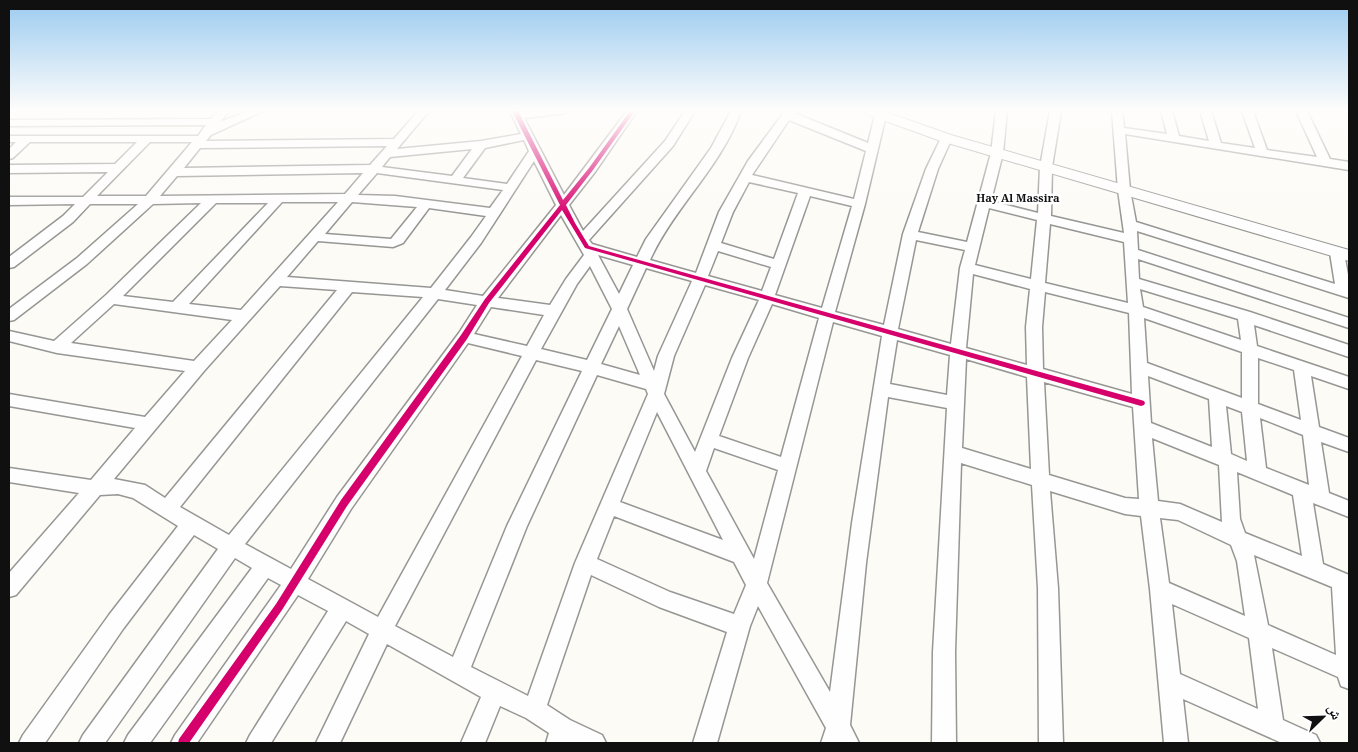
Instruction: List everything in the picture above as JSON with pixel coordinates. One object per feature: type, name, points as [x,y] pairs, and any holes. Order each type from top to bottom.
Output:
[{"type":"street","points":[[9,156],[19,146]]},
{"type":"street","points":[[9,264],[53,231],[88,200],[140,146]]},
{"type":"street","points":[[9,316],[79,263],[150,200],[195,146]]},
{"type":"street","points":[[366,146],[391,148],[448,146]]},
{"type":"street","points":[[455,180],[480,146]]},
{"type":"street","points":[[533,146],[619,308],[654,389],[741,556],[836,734],[848,743]]},
{"type":"street","points":[[183,743],[295,582],[313,550],[344,504],[464,337],[487,301],[607,146]]},
{"type":"street","points":[[328,743],[382,630],[571,282],[597,225],[626,190],[667,146]]},
{"type":"street","points":[[458,671],[517,526],[642,261],[662,224],[718,146]]},
{"type":"street","points":[[534,710],[585,563],[609,506],[666,356],[714,245],[726,212],[745,177],[766,146]]},
{"type":"street","points":[[705,743],[739,626],[757,584],[826,315],[859,204],[872,149],[865,146]]},
{"type":"street","points":[[836,734],[857,554],[890,334],[910,234],[925,186],[942,146]]},
{"type":"street","points":[[974,146],[1343,254],[1346,292],[1216,251],[1130,238],[983,203]]},
{"type":"street","points":[[944,743],[944,642],[958,353],[967,268],[998,146]]},
{"type":"street","points":[[1050,146],[1046,167],[1044,219],[1034,327],[1037,374],[1037,432],[1048,588],[1051,743]]},
{"type":"street","points":[[1120,146],[1130,238],[1150,508],[1176,743]]},
{"type":"street","points":[[1223,146],[1349,166]]},
{"type":"street","points":[[1260,146],[1262,152]]},
{"type":"street","points":[[1318,146],[1325,162]]},
{"type":"street","points":[[9,588],[198,367],[276,281],[391,148]]},
{"type":"street","points":[[92,743],[232,546],[345,407],[495,213],[536,151]]},
{"type":"street","points":[[9,169],[119,168]]},
{"type":"street","points":[[174,172],[373,169],[512,188]]},
{"type":"street","points":[[745,177],[859,204]]},
{"type":"street","points":[[460,209],[477,183]]},
{"type":"street","points":[[697,471],[740,358],[767,298],[805,192]]},
{"type":"street","points":[[9,202],[349,198],[495,213]]},
{"type":"street","points":[[57,347],[111,299],[213,199]]},
{"type":"street","points":[[177,307],[278,199]]},
{"type":"street","points":[[314,237],[393,243],[398,240],[425,205]]},
{"type":"street","points":[[910,234],[972,247]]},
{"type":"street","points":[[1130,238],[1217,280],[1349,323]]},
{"type":"street","points":[[714,245],[779,265]]},
{"type":"street","points":[[587,247],[642,261],[890,334],[1141,403]]},
{"type":"street","points":[[1216,251],[1217,280]]},
{"type":"street","points":[[967,268],[1136,310],[1349,384]]},
{"type":"street","points":[[276,281],[433,293],[554,312]]},
{"type":"street","points":[[1132,282],[1244,316],[1349,351]]},
{"type":"street","points":[[167,509],[349,286]]},
{"type":"street","points":[[111,299],[244,316]]},
{"type":"street","points":[[1244,316],[1250,350],[1250,408],[1258,472]]},
{"type":"street","points":[[9,336],[57,347],[198,367]]},
{"type":"street","points":[[464,337],[591,367],[654,389]]},
{"type":"street","points":[[1138,366],[1349,445]]},
{"type":"street","points":[[1302,368],[1320,497]]},
{"type":"street","points":[[881,389],[956,403]]},
{"type":"street","points":[[1217,395],[1230,519],[1247,561],[1260,632],[1272,726]]},
{"type":"street","points":[[9,400],[149,424]]},
{"type":"street","points":[[1143,427],[1349,509]]},
{"type":"street","points":[[708,439],[788,466]]},
{"type":"street","points":[[953,453],[1125,506],[1180,512],[1238,539],[1346,583],[1349,678]]},
{"type":"street","points":[[9,475],[95,488],[118,486],[138,491],[265,566],[494,692],[534,710],[560,736],[594,743]]},
{"type":"street","points":[[1302,490],[1314,570]]},
{"type":"street","points":[[609,506],[741,556]]},
{"type":"street","points":[[31,743],[116,622],[191,524]]},
{"type":"street","points":[[585,563],[666,600],[739,626]]},
{"type":"street","points":[[136,743],[265,566]]},
{"type":"street","points":[[1160,589],[1349,671]]},
{"type":"street","points":[[258,743],[342,608]]},
{"type":"street","points":[[1169,681],[1308,743]]},
{"type":"street","points":[[473,743],[494,692]]},
{"type":"cycle path","points":[[533,146],[572,223],[587,247],[1141,403]]},
{"type":"cycle path","points":[[183,743],[279,607],[344,503],[464,337],[487,301],[607,146]]},
{"type":"district","name":"Hay Al Massira","points":[[1018,198]]}]
